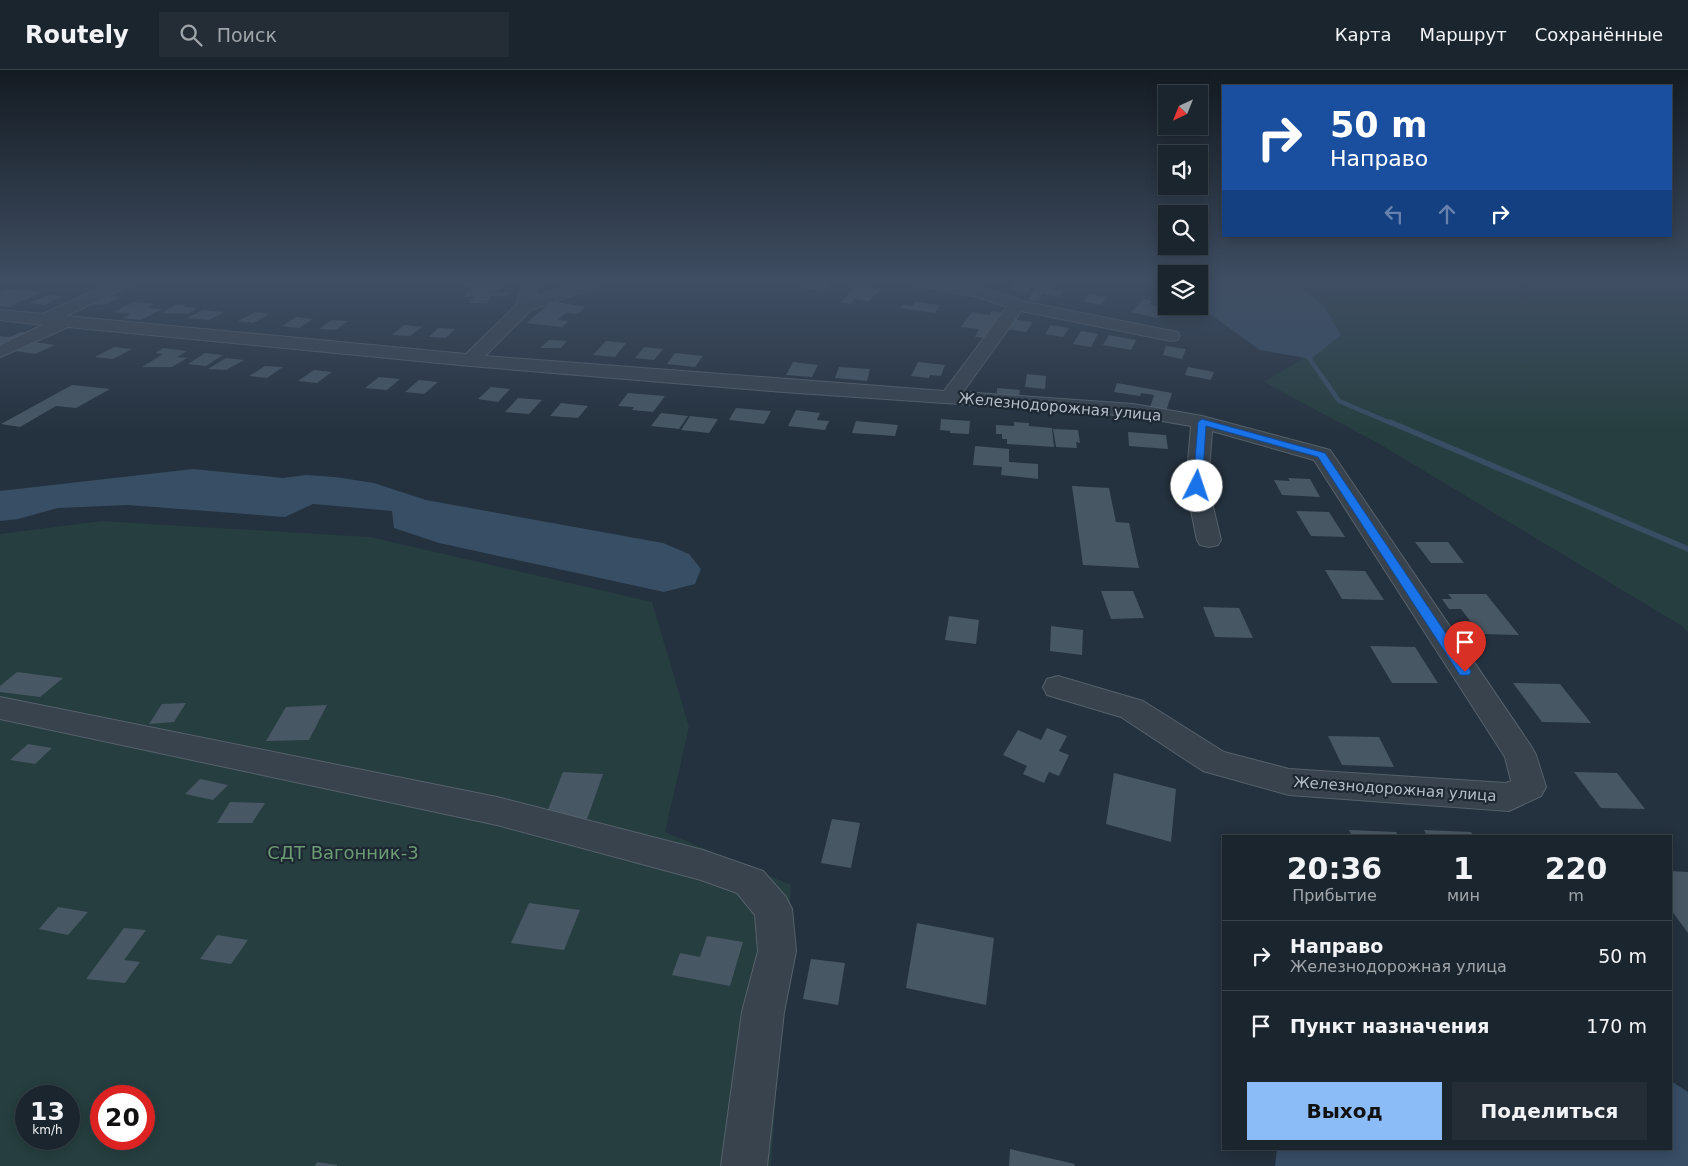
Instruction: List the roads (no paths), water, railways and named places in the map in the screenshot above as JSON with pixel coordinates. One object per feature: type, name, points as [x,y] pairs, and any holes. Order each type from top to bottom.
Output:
[{"type":"street","points":[[0,352],[40,333]]},
{"type":"street","name":"Железнодорожная улица","points":[[183,333],[470,360],[783,386],[1133,410],[1202,422],[1322,455],[1520,755],[1529,786],[1509,797],[1289,782],[1214,762],[1132,709],[1058,687]]},
{"type":"street","points":[[470,360],[497,333]]},
{"type":"street","points":[[950,397],[997,333]]},
{"type":"street","points":[[1156,333],[1171,336]]},
{"type":"street","points":[[1202,422],[1197,486],[1209,540]]},
{"type":"street","points":[[0,708],[497,811],[703,864],[750,882],[772,909],[777,951],[763,1012],[744,1166]]},
{"type":"water","points":[[1237,333],[1340,333],[1341,335],[1311,359],[1260,350]]},
{"type":"water","points":[[193,469],[283,478],[306,475],[335,477],[374,483],[426,500],[663,543],[689,554],[701,569],[695,584],[664,592],[439,543],[394,528],[392,511],[313,504],[285,517],[128,505],[58,508],[18,519],[0,521],[0,491]]},
{"type":"water","points":[[1672,1082],[1688,1092],[1688,1166],[1275,1166],[1277,1150],[1672,1150]]},
{"type":"waterway","points":[[1307,355],[1339,401],[1393,424]]},
{"type":"waterway","points":[[1390,422],[1688,549]]},
{"type":"park label","name":"СДТ Вагонник-3","points":[[343,853]]}]
